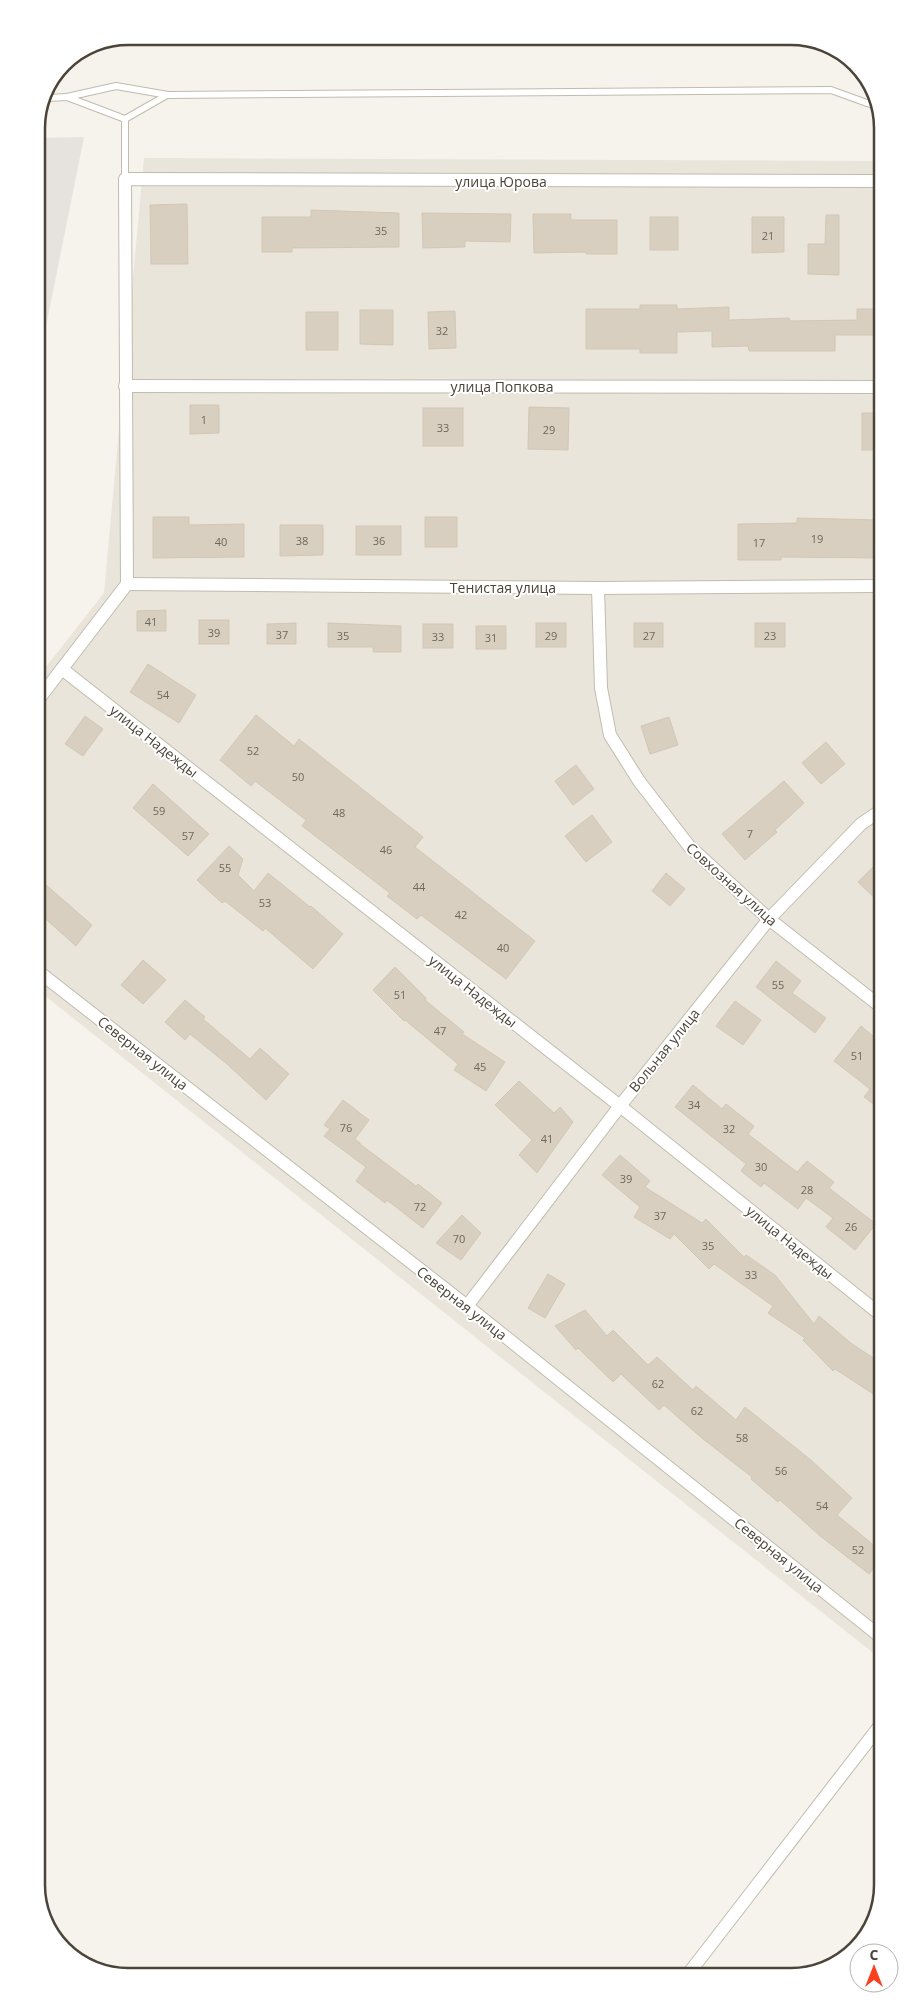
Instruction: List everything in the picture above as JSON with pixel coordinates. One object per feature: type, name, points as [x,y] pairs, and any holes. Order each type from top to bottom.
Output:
[{"type":"street","name":"улица Юрова","points":[[125,178],[874,181]]},
{"type":"street","points":[[45,691],[127,584],[125,178]]},
{"type":"street","name":"улица Попкова","points":[[125,386],[874,387]]},
{"type":"street","name":"Тенистая улица","points":[[127,584],[598,588],[874,586]]},
{"type":"street","name":"Совхозная улица","points":[[598,588],[601,688],[610,735],[639,781],[689,846],[769,919],[874,1001]]},
{"type":"street","name":"улица Надежды","points":[[62,670],[620,1106],[874,1309]]},
{"type":"street","name":"Вольная улица","points":[[467,1306],[620,1106],[769,919],[860,824],[874,815]]},
{"type":"street","name":"Северная улица","points":[[45,977],[467,1306],[874,1632]]},
{"type":"street","points":[[693,1968],[874,1733]]},
{"type":"lane","points":[[51,98],[67,97],[116,86],[168,95],[831,90],[871,104]]},
{"type":"lane","points":[[67,97],[125,119],[168,95]]},
{"type":"lane","points":[[125,119],[125,178]]},
{"type":"shaded area","points":[[84,137],[45,331],[45,138]]},
{"type":"shaded area","points":[[144,158],[874,161],[874,1654],[45,996],[45,668],[104,593]]},
{"type":"building","points":[[187,204],[188,264],[151,264],[150,205]]},
{"type":"building","points":[[311,210],[399,213],[399,247],[292,248],[292,252],[262,252],[262,217],[311,217]]},
{"type":"building","points":[[422,213],[511,214],[510,242],[465,241],[465,247],[423,248]]},
{"type":"building","points":[[533,214],[571,214],[571,220],[617,220],[617,254],[586,254],[586,252],[534,253]]},
{"type":"building","points":[[826,215],[839,215],[839,275],[808,274],[808,244],[825,244]]},
{"type":"building","points":[[650,217],[678,217],[678,250],[650,250]]},
{"type":"building","points":[[752,217],[784,217],[784,252],[752,253]]},
{"type":"building","points":[[640,305],[677,305],[677,309],[729,307],[729,320],[789,318],[790,321],[857,320],[857,309],[874,309],[874,335],[835,335],[835,351],[749,351],[748,346],[712,347],[712,331],[677,332],[677,353],[640,353],[640,349],[586,349],[586,309],[640,309]]},
{"type":"building","points":[[360,310],[393,310],[393,345],[360,344]]},
{"type":"building","points":[[455,311],[456,348],[429,349],[428,312]]},
{"type":"building","points":[[306,312],[338,312],[338,350],[306,350]]},
{"type":"building","points":[[190,405],[219,405],[219,433],[190,434]]},
{"type":"building","points":[[529,407],[569,408],[568,450],[528,449]]},
{"type":"building","points":[[423,408],[463,408],[463,446],[423,446]]},
{"type":"building","points":[[862,413],[874,413],[874,450],[862,450]]},
{"type":"building","points":[[153,517],[189,517],[189,525],[244,524],[244,557],[153,558]]},
{"type":"building","points":[[425,517],[457,517],[457,547],[425,547]]},
{"type":"building","points":[[797,518],[874,520],[874,558],[781,557],[781,560],[738,560],[738,524],[797,523]]},
{"type":"building","points":[[280,525],[323,525],[323,555],[280,556]]},
{"type":"building","points":[[356,526],[401,526],[401,555],[356,555]]},
{"type":"building","points":[[166,610],[166,631],[137,631],[137,611]]},
{"type":"building","points":[[199,620],[229,620],[229,644],[199,644]]},
{"type":"building","points":[[296,623],[296,644],[267,644],[267,624]]},
{"type":"building","points":[[328,623],[401,626],[401,652],[373,652],[373,647],[328,647]]},
{"type":"building","points":[[536,623],[566,623],[566,647],[536,647]]},
{"type":"building","points":[[634,623],[663,623],[663,647],[634,647]]},
{"type":"building","points":[[755,623],[785,623],[785,647],[755,647]]},
{"type":"building","points":[[423,624],[453,624],[453,648],[423,648]]},
{"type":"building","points":[[476,626],[506,626],[506,649],[476,649]]},
{"type":"building","points":[[148,664],[196,695],[179,723],[130,692]]},
{"type":"building","points":[[256,715],[294,746],[299,739],[423,837],[415,847],[535,941],[506,979],[421,915],[417,919],[387,896],[390,893],[302,826],[306,820],[255,781],[251,786],[220,760]]},
{"type":"building","points":[[85,716],[103,729],[83,756],[65,744]]},
{"type":"building","points":[[669,717],[678,745],[650,754],[641,726]]},
{"type":"building","points":[[826,742],[845,764],[821,784],[802,763]]},
{"type":"building","points":[[576,765],[594,789],[573,805],[555,781]]},
{"type":"building","points":[[784,781],[804,803],[775,830],[777,832],[745,860],[722,834]]},
{"type":"building","points":[[153,784],[209,834],[188,856],[133,808]]},
{"type":"building","points":[[592,815],[612,842],[586,862],[565,836]]},
{"type":"building","points":[[229,846],[243,859],[238,875],[254,891],[268,873],[311,906],[343,934],[313,969],[265,928],[263,931],[225,901],[222,903],[197,880]]},
{"type":"building","points":[[874,866],[874,897],[858,882]]},
{"type":"building","points":[[666,873],[685,889],[670,906],[652,891]]},
{"type":"building","points":[[45,884],[92,925],[76,946],[45,918]]},
{"type":"building","points":[[143,960],[166,980],[143,1004],[121,985]]},
{"type":"building","points":[[776,961],[801,981],[792,993],[826,1018],[815,1033],[756,987]]},
{"type":"building","points":[[395,967],[426,998],[425,1000],[464,1032],[462,1034],[505,1062],[486,1091],[454,1070],[458,1064],[404,1021],[373,990]]},
{"type":"building","points":[[185,1000],[205,1017],[203,1019],[250,1059],[260,1048],[289,1074],[266,1100],[227,1064],[190,1034],[185,1040],[165,1022]]},
{"type":"building","points":[[735,1001],[761,1020],[743,1045],[716,1026]]},
{"type":"building","points":[[861,1026],[874,1037],[874,1105],[864,1097],[870,1089],[834,1061]]},
{"type":"building","points":[[519,1081],[554,1113],[560,1107],[573,1122],[537,1173],[519,1155],[532,1140],[495,1105]]},
{"type":"building","points":[[693,1085],[722,1109],[726,1104],[754,1126],[748,1134],[797,1172],[807,1161],[834,1182],[829,1188],[874,1222],[874,1226],[855,1250],[826,1227],[833,1218],[806,1198],[798,1209],[764,1183],[761,1187],[741,1171],[746,1164],[675,1107]]},
{"type":"building","points":[[343,1100],[369,1120],[355,1139],[416,1186],[418,1184],[442,1203],[423,1228],[387,1200],[385,1203],[356,1181],[366,1167],[324,1136],[330,1129],[324,1125]]},
{"type":"building","points":[[620,1155],[650,1181],[645,1187],[702,1223],[706,1219],[744,1257],[746,1255],[775,1275],[814,1324],[819,1316],[852,1344],[874,1358],[874,1394],[835,1369],[833,1371],[803,1340],[805,1338],[768,1313],[773,1306],[714,1264],[709,1269],[674,1234],[670,1239],[634,1217],[640,1207],[602,1175]]},
{"type":"building","points":[[462,1215],[481,1233],[461,1260],[436,1243]]},
{"type":"building","points":[[548,1274],[565,1284],[545,1318],[528,1308]]},
{"type":"building","points":[[585,1310],[607,1336],[613,1330],[648,1365],[657,1357],[693,1390],[696,1386],[736,1420],[745,1407],[812,1461],[852,1498],[837,1515],[874,1545],[874,1568],[869,1574],[819,1535],[780,1500],[778,1502],[751,1479],[752,1477],[703,1439],[664,1405],[659,1410],[621,1374],[613,1382],[578,1348],[576,1350],[555,1326]]}]
